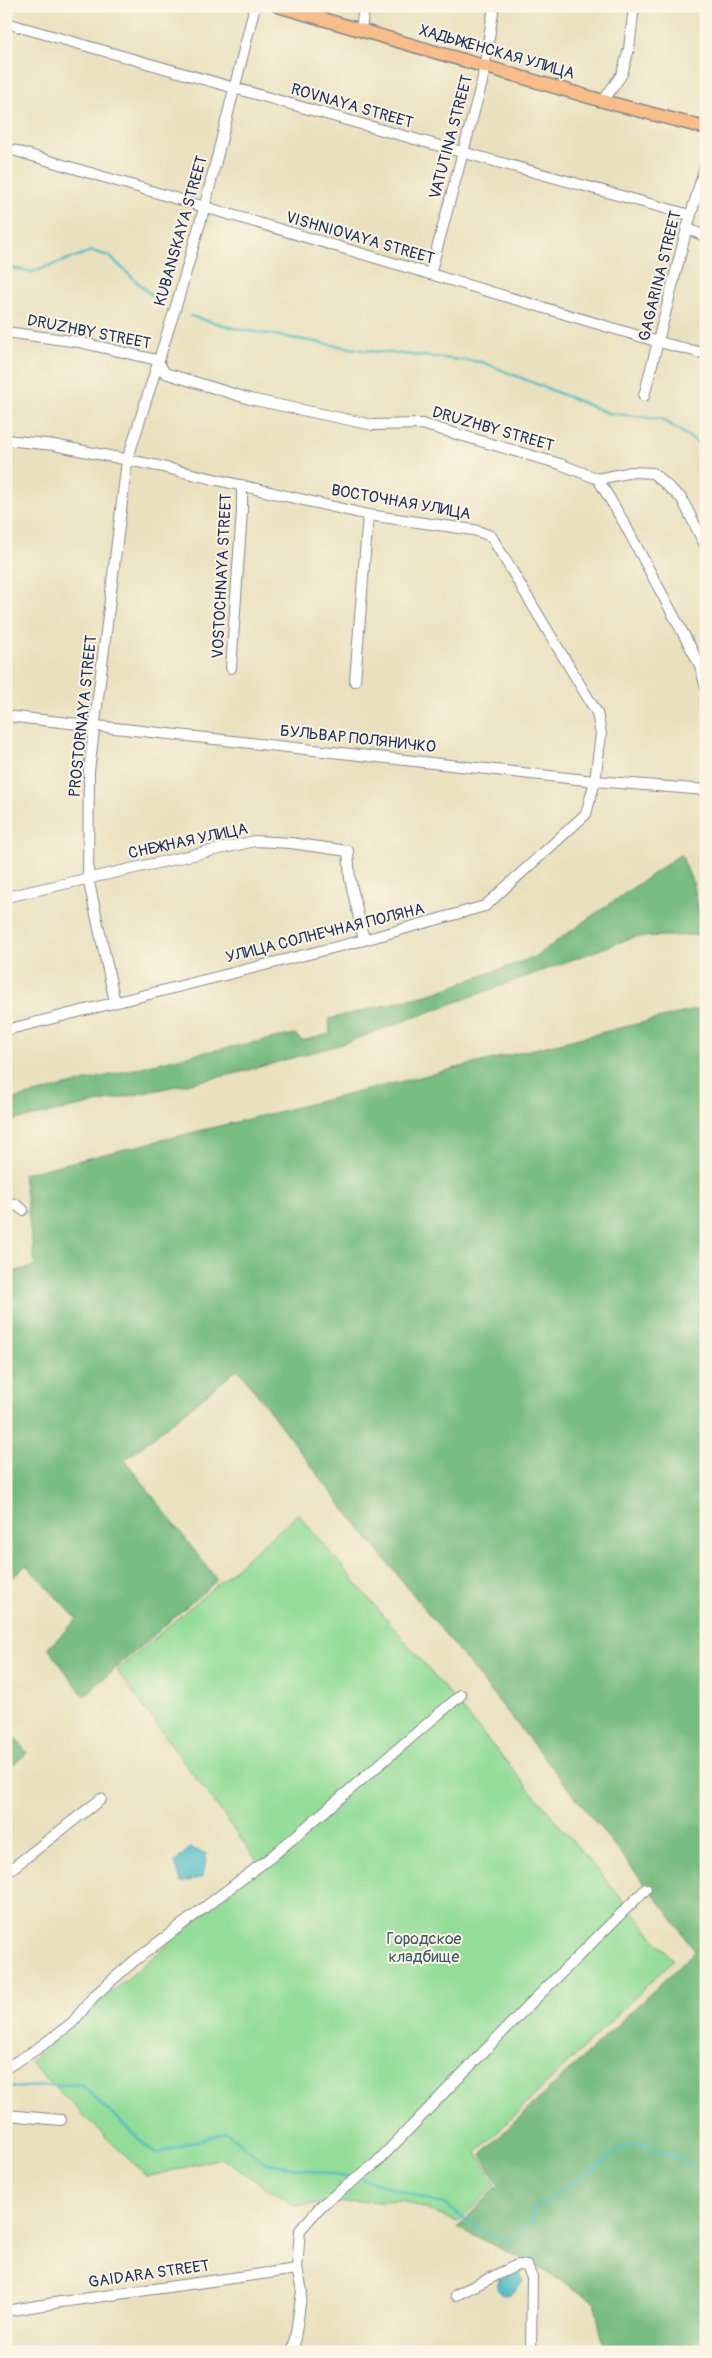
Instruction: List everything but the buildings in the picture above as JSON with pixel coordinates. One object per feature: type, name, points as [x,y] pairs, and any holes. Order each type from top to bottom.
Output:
[{"type":"main road","name":"ХАДЫЖЕНСКАЯ УЛИЦА","points":[[278,6],[604,101],[706,128]]},
{"type":"street","name":"KUBANSKAYA STREET","points":[[127,461],[157,360],[179,296],[204,209],[236,89],[255,6]]},
{"type":"street","points":[[361,30],[364,6]]},
{"type":"street","name":"VATUTINA STREET","points":[[430,274],[464,152],[485,65],[494,6]]},
{"type":"street","points":[[604,101],[622,74],[629,49],[634,6]]},
{"type":"street","name":"ROVNAYA STREET","points":[[6,23],[690,215]]},
{"type":"street","name":"VISHNIOVAYA STREET","points":[[6,148],[204,209],[659,342],[706,354]]},
{"type":"street","name":"GAGARINA STREET","points":[[644,396],[686,228],[706,163]]},
{"type":"street","points":[[686,228],[706,237]]},
{"type":"street","name":"DRUZHBY STREET","points":[[6,332],[79,342],[157,360],[164,373],[250,399],[373,425],[422,424],[560,464],[598,479]]},
{"type":"street","name":"ВОСТОЧНАЯ УЛИЦА","points":[[6,440],[54,445],[158,466],[368,515],[474,530],[491,536],[597,713],[601,734],[595,781]]},
{"type":"street","name":"PROSTORNAYA STREET","points":[[115,1002],[88,878],[89,771],[127,461]]},
{"type":"street","points":[[706,547],[682,499],[653,473],[632,472],[598,479],[624,521],[700,665],[706,688]]},
{"type":"street","name":"VOSTOCHNAYA STREET","points":[[231,668],[242,511],[242,485]]},
{"type":"street","points":[[355,681],[368,515]]},
{"type":"street","name":"БУЛЬВАР ПОЛЯНИЧКО","points":[[6,716],[595,781],[706,790]]},
{"type":"street","name":"УЛИЦА СОЛНЕЧНАЯ ПОЛЯНА","points":[[6,1030],[364,940],[485,906],[586,814],[595,781]]},
{"type":"street","name":"СНЕЖНАЯ УЛИЦА","points":[[6,897],[254,841],[291,843],[348,851],[350,879],[364,940]]},
{"type":"street","points":[[6,1203],[15,1204],[23,1210]]},
{"type":"street","points":[[6,2068],[38,2050],[72,2023],[94,1996],[134,1961],[271,1857],[461,1695]]},
{"type":"street","points":[[6,1873],[101,1799]]},
{"type":"street","points":[[293,2352],[302,2291],[297,2269],[300,2230],[322,2205],[375,2164],[528,2006],[646,1889]]},
{"type":"street","points":[[6,2115],[61,2120]]},
{"type":"street","points":[[456,2295],[517,2265],[526,2266],[532,2278],[531,2352]]},
{"type":"street","name":"GAIDARA STREET","points":[[6,2311],[297,2269]]},
{"type":"green space","points":[[681,854],[694,886],[704,935],[634,937],[339,1045],[238,1073],[6,1122],[6,1101],[182,1057],[295,1034],[302,1041],[330,1034],[329,1019],[434,993],[534,957]]},
{"type":"green space","points":[[706,1007],[706,2352],[605,2352],[594,2301],[533,2264],[457,2228],[499,2185],[481,2154],[695,1951],[669,1914],[327,1487],[238,1369],[125,1460],[217,1580],[84,1696],[48,1648],[77,1619],[26,1565],[6,1584],[6,1274],[35,1266],[23,1174]]},
{"type":"green space","name":"Городское кладбище","points":[[298,1514],[673,1960],[477,2152],[496,2185],[458,2222],[401,2200],[294,2205],[220,2158],[147,2177],[29,2062],[261,1866],[117,1671]]},
{"type":"green space","points":[[6,1726],[27,1753],[6,1771]]},
{"type":"water","points":[[190,1848],[207,1854],[203,1877],[181,1883],[175,1862]]},
{"type":"water","points":[[516,2270],[523,2282],[511,2294],[502,2295],[497,2287],[499,2279]]},
{"type":"waterway","points":[[6,267],[32,272],[92,251],[109,256],[162,305]]},
{"type":"waterway","points":[[190,316],[238,329],[362,350],[482,362],[608,413],[662,419],[706,448]]},
{"type":"waterway","points":[[6,2088],[80,2084],[155,2154],[226,2132],[263,2162],[351,2178]]},
{"type":"waterway","points":[[362,2179],[444,2204],[486,2234],[498,2239],[512,2240],[530,2222],[534,2208],[577,2181],[624,2147],[638,2142],[676,2157],[706,2173]]}]
